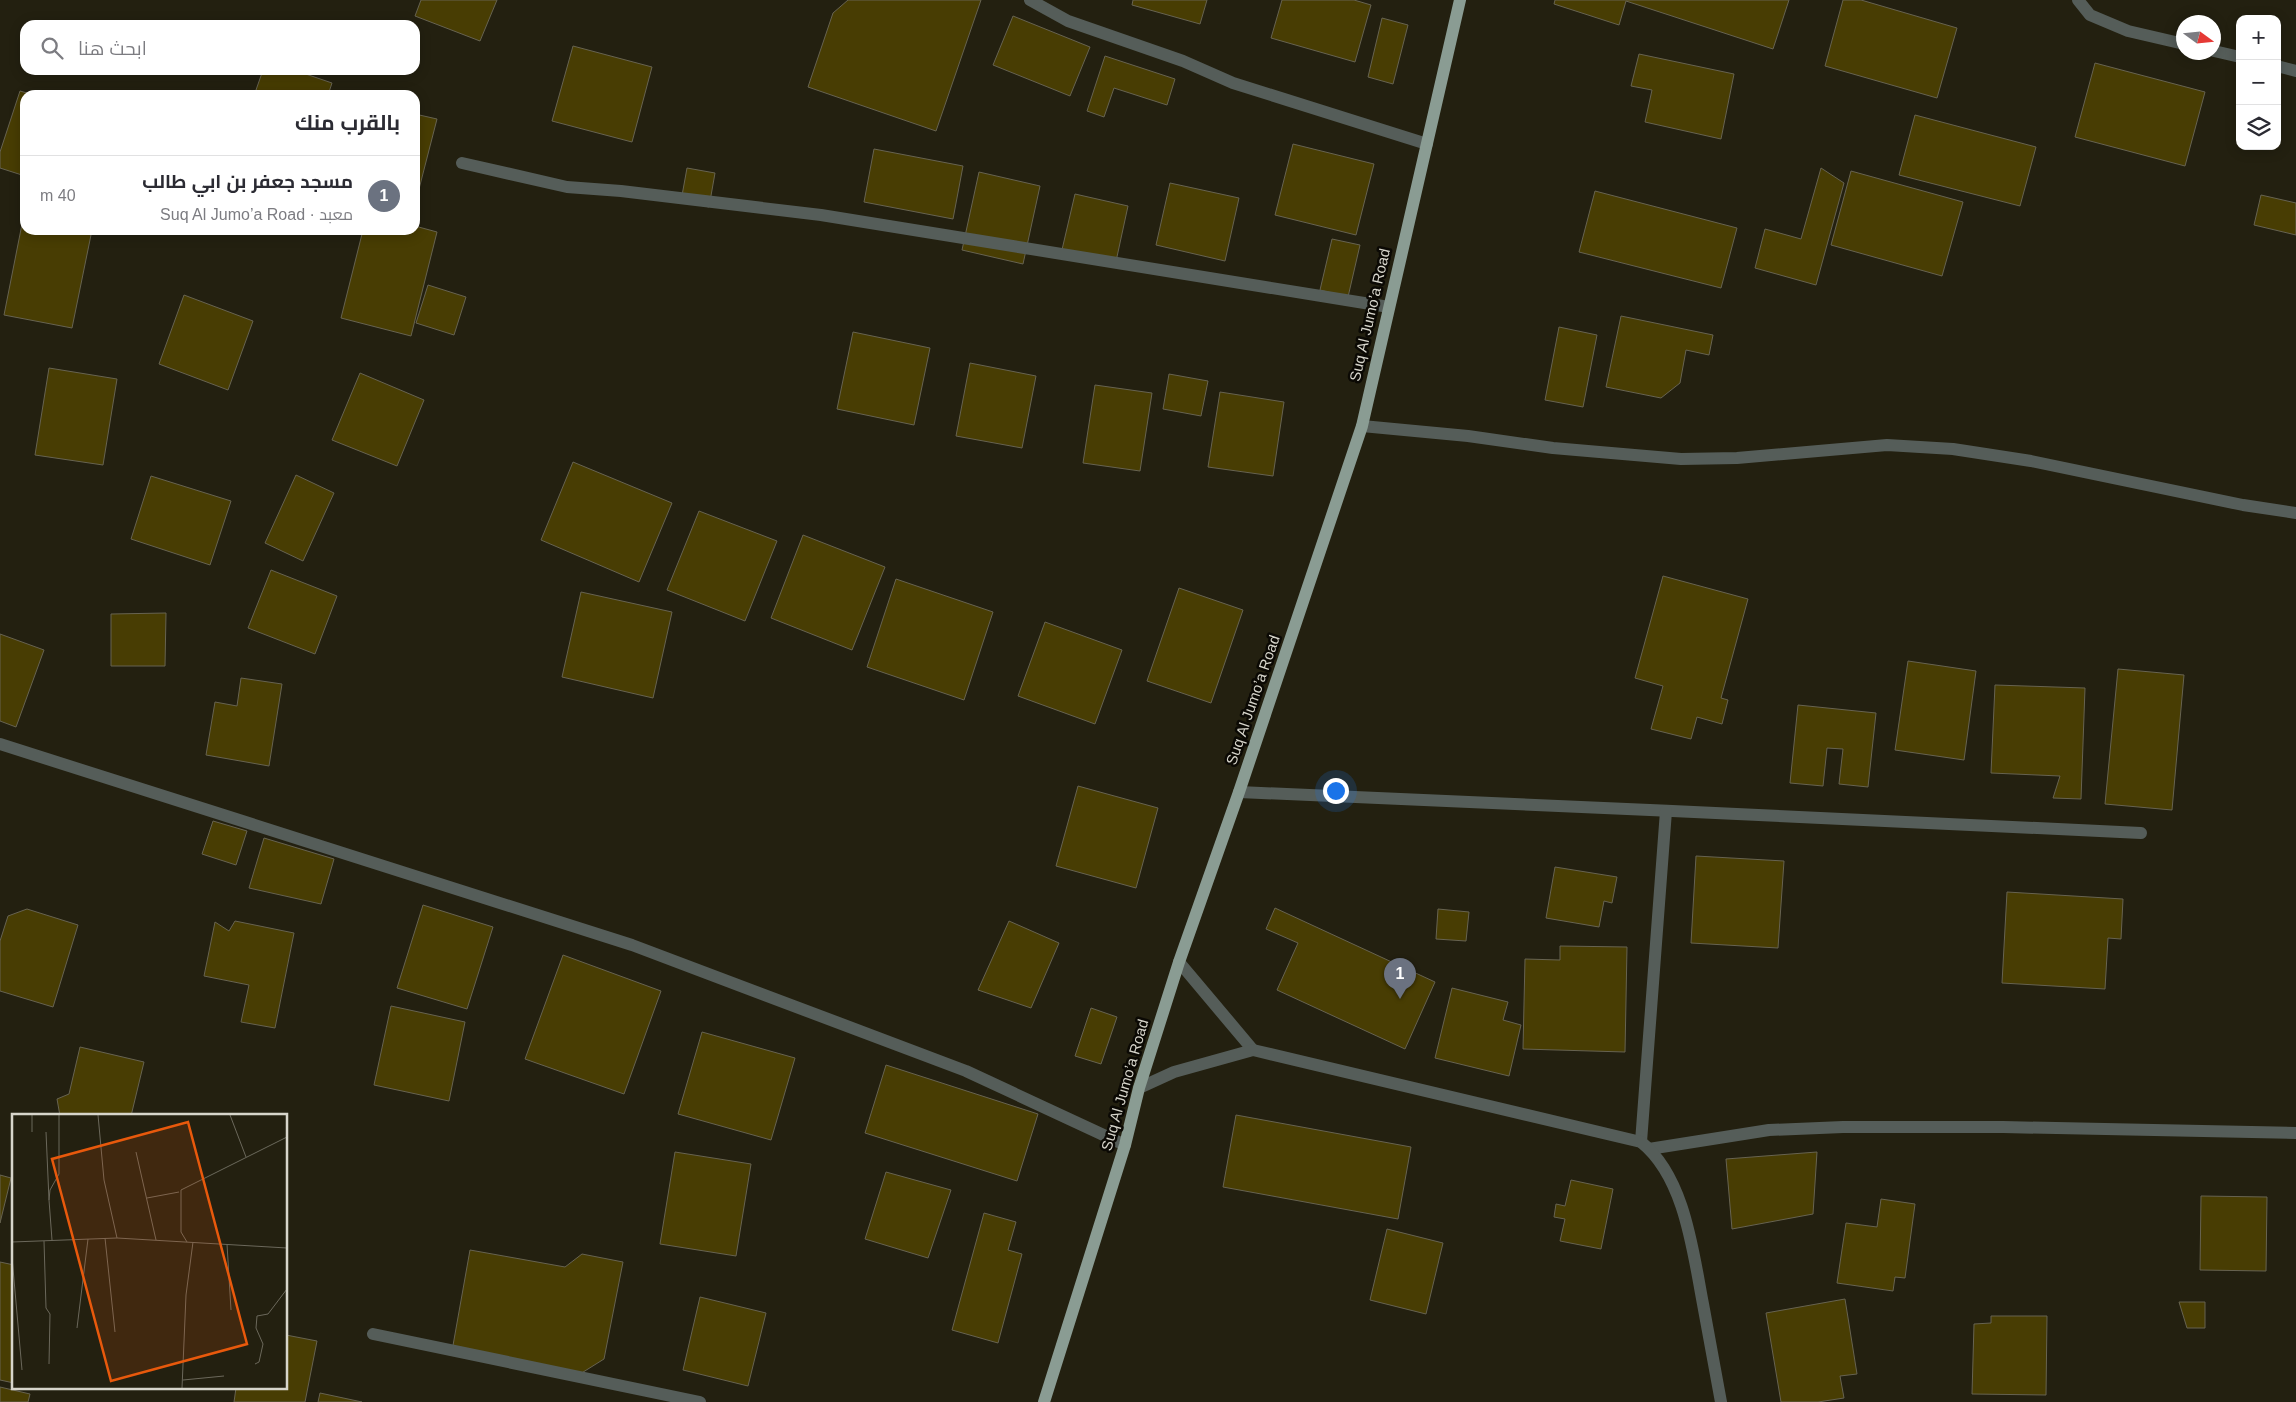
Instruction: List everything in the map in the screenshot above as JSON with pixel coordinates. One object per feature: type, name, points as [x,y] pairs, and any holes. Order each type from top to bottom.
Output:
[{"type":"main road","name":"Suq Al Jumo’a Road","points":[[1044,1402],[1125,1145],[1139,1088],[1178,962],[1239,792],[1362,426],[1460,0]]},
{"type":"street","points":[[1030,0],[1068,20],[1183,61],[1233,83],[1427,144]]},
{"type":"street","points":[[2078,0],[2090,15],[2121,28],[2176,42]]},
{"type":"street","points":[[2221,53],[2236,56]]},
{"type":"street","points":[[2281,67],[2296,71]]},
{"type":"street","points":[[462,163],[567,187],[621,191],[821,215],[1389,307]]},
{"type":"street","points":[[1362,426],[1468,436],[1553,448],[1681,459],[1737,458],[1887,445],[1952,449],[2031,461],[2243,505],[2296,513]]},
{"type":"street","points":[[0,744],[632,944],[966,1071],[1125,1145]]},
{"type":"street","points":[[1239,792],[2141,833]]},
{"type":"street","points":[[1666,812],[1645,1146],[1662,1166],[1688,1224],[1721,1402]]},
{"type":"street","points":[[1178,962],[1253,1050]]},
{"type":"street","points":[[1139,1088],[1174,1072],[1253,1050],[1645,1146],[1769,1130],[1843,1127],[2296,1133]]},
{"type":"street","points":[[373,1334],[700,1402]]},
{"type":"building","points":[[421,0],[497,0],[480,41],[415,16]]},
{"type":"building","points":[[848,0],[981,0],[936,131],[808,87],[833,13]]},
{"type":"building","points":[[1133,0],[1207,0],[1200,24],[1132,5]]},
{"type":"building","points":[[1282,0],[1354,0],[1371,5],[1355,62],[1271,38]]},
{"type":"building","points":[[1555,0],[1789,0],[1773,49],[1626,1],[1619,25],[1554,4]]},
{"type":"building","points":[[1843,0],[1861,0],[1957,28],[1937,98],[1825,66]]},
{"type":"building","points":[[1013,16],[1090,47],[1070,96],[993,65]]},
{"type":"building","points":[[1382,18],[1408,25],[1393,84],[1368,77]]},
{"type":"building","points":[[573,46],[652,67],[632,142],[552,121]]},
{"type":"building","points":[[1639,54],[1734,74],[1721,139],[1645,122],[1652,90],[1631,86]]},
{"type":"building","points":[[1105,56],[1175,79],[1167,105],[1114,88],[1104,117],[1087,111]]},
{"type":"building","points":[[2095,63],[2205,92],[2185,166],[2075,137]]},
{"type":"building","points":[[261,75],[309,75],[332,83],[330,90],[256,90]]},
{"type":"building","points":[[20,91],[20,174],[0,168],[0,152]]},
{"type":"building","points":[[420,115],[437,119],[420,185]]},
{"type":"building","points":[[1915,115],[2036,147],[2020,206],[1899,175]]},
{"type":"building","points":[[1293,144],[1374,164],[1356,235],[1275,215]]},
{"type":"building","points":[[874,149],[963,166],[953,219],[864,202]]},
{"type":"building","points":[[687,168],[715,173],[709,207],[681,201]]},
{"type":"building","points":[[1821,168],[1844,183],[1816,285],[1755,268],[1765,229],[1801,239]]},
{"type":"building","points":[[1851,171],[1963,202],[1942,276],[1831,245]]},
{"type":"building","points":[[979,172],[1040,186],[1023,264],[962,250]]},
{"type":"building","points":[[1170,183],[1239,198],[1225,261],[1156,245]]},
{"type":"building","points":[[1595,191],[1737,228],[1721,288],[1579,252]]},
{"type":"building","points":[[1075,194],[1128,206],[1115,266],[1061,254]]},
{"type":"building","points":[[2261,195],[2296,203],[2296,235],[2254,225]]},
{"type":"building","points":[[420,227],[437,232],[411,336],[341,318],[362,235],[420,235]]},
{"type":"building","points":[[20,234],[91,235],[72,328],[4,315]]},
{"type":"building","points":[[1332,239],[1360,245],[1348,297],[1320,290]]},
{"type":"building","points":[[428,285],[466,297],[454,335],[416,323]]},
{"type":"building","points":[[184,295],[253,321],[228,390],[159,364]]},
{"type":"building","points":[[1621,316],[1713,335],[1709,355],[1686,350],[1680,383],[1661,398],[1606,387]]},
{"type":"building","points":[[1559,327],[1597,335],[1583,407],[1545,400]]},
{"type":"building","points":[[853,332],[930,348],[914,425],[837,409]]},
{"type":"building","points":[[970,363],[1036,376],[1022,448],[956,436]]},
{"type":"building","points":[[49,368],[117,379],[103,465],[35,455]]},
{"type":"building","points":[[360,373],[424,400],[397,466],[332,440]]},
{"type":"building","points":[[1169,374],[1208,381],[1201,416],[1163,409]]},
{"type":"building","points":[[1095,385],[1152,393],[1140,471],[1083,463]]},
{"type":"building","points":[[1220,392],[1284,402],[1273,476],[1208,467]]},
{"type":"building","points":[[573,462],[672,503],[639,582],[541,540]]},
{"type":"building","points":[[296,475],[334,493],[303,561],[265,543]]},
{"type":"building","points":[[151,476],[231,501],[210,565],[131,539]]},
{"type":"building","points":[[699,511],[777,541],[745,621],[667,590]]},
{"type":"building","points":[[803,535],[885,567],[852,650],[771,618]]},
{"type":"building","points":[[271,570],[337,596],[315,654],[248,628]]},
{"type":"building","points":[[1663,576],[1748,599],[1721,698],[1728,700],[1722,724],[1697,717],[1691,739],[1651,729],[1663,686],[1635,678]]},
{"type":"building","points":[[896,579],[993,612],[964,700],[867,667]]},
{"type":"building","points":[[1179,588],[1243,610],[1211,703],[1147,681]]},
{"type":"building","points":[[581,592],[672,612],[653,698],[562,677]]},
{"type":"building","points":[[166,613],[165,666],[111,666],[111,614]]},
{"type":"building","points":[[1045,622],[1122,650],[1095,724],[1018,696]]},
{"type":"building","points":[[0,634],[44,650],[16,727],[0,721]]},
{"type":"building","points":[[1908,661],[1976,671],[1964,760],[1895,750]]},
{"type":"building","points":[[2118,669],[2184,675],[2172,810],[2105,804]]},
{"type":"building","points":[[241,678],[282,684],[269,766],[206,755],[215,702],[237,706]]},
{"type":"building","points":[[1995,685],[2085,688],[2081,799],[2053,798],[2060,776],[1991,773]]},
{"type":"building","points":[[1798,705],[1876,713],[1868,787],[1839,784],[1843,749],[1827,748],[1823,786],[1790,783]]},
{"type":"building","points":[[1078,786],[1158,808],[1136,888],[1056,866]]},
{"type":"building","points":[[213,821],[247,831],[236,865],[202,854]]},
{"type":"building","points":[[264,838],[334,859],[321,904],[249,888]]},
{"type":"building","points":[[1696,856],[1784,861],[1778,948],[1691,943]]},
{"type":"building","points":[[1555,867],[1617,877],[1612,903],[1604,901],[1599,927],[1546,918]]},
{"type":"building","points":[[2007,892],[2123,899],[2121,939],[2108,938],[2105,989],[2002,983]]},
{"type":"building","points":[[423,905],[493,927],[467,1009],[397,988]]},
{"type":"building","points":[[1275,908],[1435,982],[1405,1049],[1277,990],[1298,943],[1266,929]]},
{"type":"building","points":[[27,909],[78,925],[53,1007],[0,991],[0,941],[8,916]]},
{"type":"building","points":[[1438,909],[1469,912],[1466,941],[1436,939]]},
{"type":"building","points":[[235,921],[294,933],[275,1028],[241,1022],[249,985],[204,976],[215,922],[229,931]]},
{"type":"building","points":[[1009,921],[1059,943],[1031,1008],[978,990]]},
{"type":"building","points":[[1560,946],[1627,947],[1625,1052],[1523,1049],[1525,959],[1560,960]]},
{"type":"building","points":[[563,955],[661,991],[624,1094],[525,1059]]},
{"type":"building","points":[[1452,988],[1508,1002],[1503,1020],[1521,1025],[1509,1076],[1435,1058]]},
{"type":"building","points":[[391,1006],[465,1022],[449,1101],[374,1085]]},
{"type":"building","points":[[1091,1008],[1117,1017],[1101,1064],[1075,1056]]},
{"type":"building","points":[[702,1032],[795,1058],[771,1140],[678,1114]]},
{"type":"building","points":[[80,1047],[144,1062],[131,1114],[60,1114],[57,1099],[69,1094]]},
{"type":"building","points":[[886,1065],[1038,1114],[1017,1181],[865,1133]]},
{"type":"building","points":[[1236,1115],[1411,1147],[1398,1219],[1223,1187]]},
{"type":"building","points":[[675,1152],[751,1164],[736,1256],[660,1244]]},
{"type":"building","points":[[1817,1152],[1813,1214],[1732,1229],[1726,1159]]},
{"type":"building","points":[[886,1172],[951,1190],[928,1258],[865,1239]]},
{"type":"building","points":[[0,1175],[11,1178],[0,1223]]},
{"type":"building","points":[[1571,1180],[1613,1189],[1601,1249],[1560,1241],[1565,1219],[1554,1217],[1556,1204],[1565,1206]]},
{"type":"building","points":[[2201,1196],[2267,1197],[2266,1271],[2200,1270]]},
{"type":"building","points":[[1881,1199],[1915,1204],[1905,1278],[1895,1277],[1893,1291],[1837,1283],[1846,1223],[1877,1227]]},
{"type":"building","points":[[984,1213],[1016,1222],[1008,1250],[1022,1254],[998,1343],[952,1330]]},
{"type":"building","points":[[1387,1229],[1443,1243],[1426,1314],[1370,1300]]},
{"type":"building","points":[[470,1250],[565,1267],[582,1254],[623,1262],[604,1359],[580,1374],[452,1351]]},
{"type":"building","points":[[0,1262],[12,1265],[12,1383],[0,1380]]},
{"type":"building","points":[[700,1297],[766,1313],[748,1386],[683,1370]]},
{"type":"building","points":[[1845,1299],[1857,1374],[1840,1376],[1844,1398],[1818,1402],[1781,1402],[1766,1313]]},
{"type":"building","points":[[2179,1302],[2205,1302],[2205,1328],[2187,1328]]},
{"type":"building","points":[[1991,1316],[2047,1316],[2046,1395],[1972,1394],[1974,1324],[1991,1323]]},
{"type":"building","points":[[288,1335],[317,1341],[305,1402],[234,1402],[236,1390],[288,1390]]},
{"type":"building","points":[[0,1387],[30,1394],[28,1402],[0,1402]]},
{"type":"building","points":[[320,1393],[362,1402],[318,1402]]},
{"type":"place","name":"مسجد جعفر بن ابي طالب","points":[[1400,999]]}]
